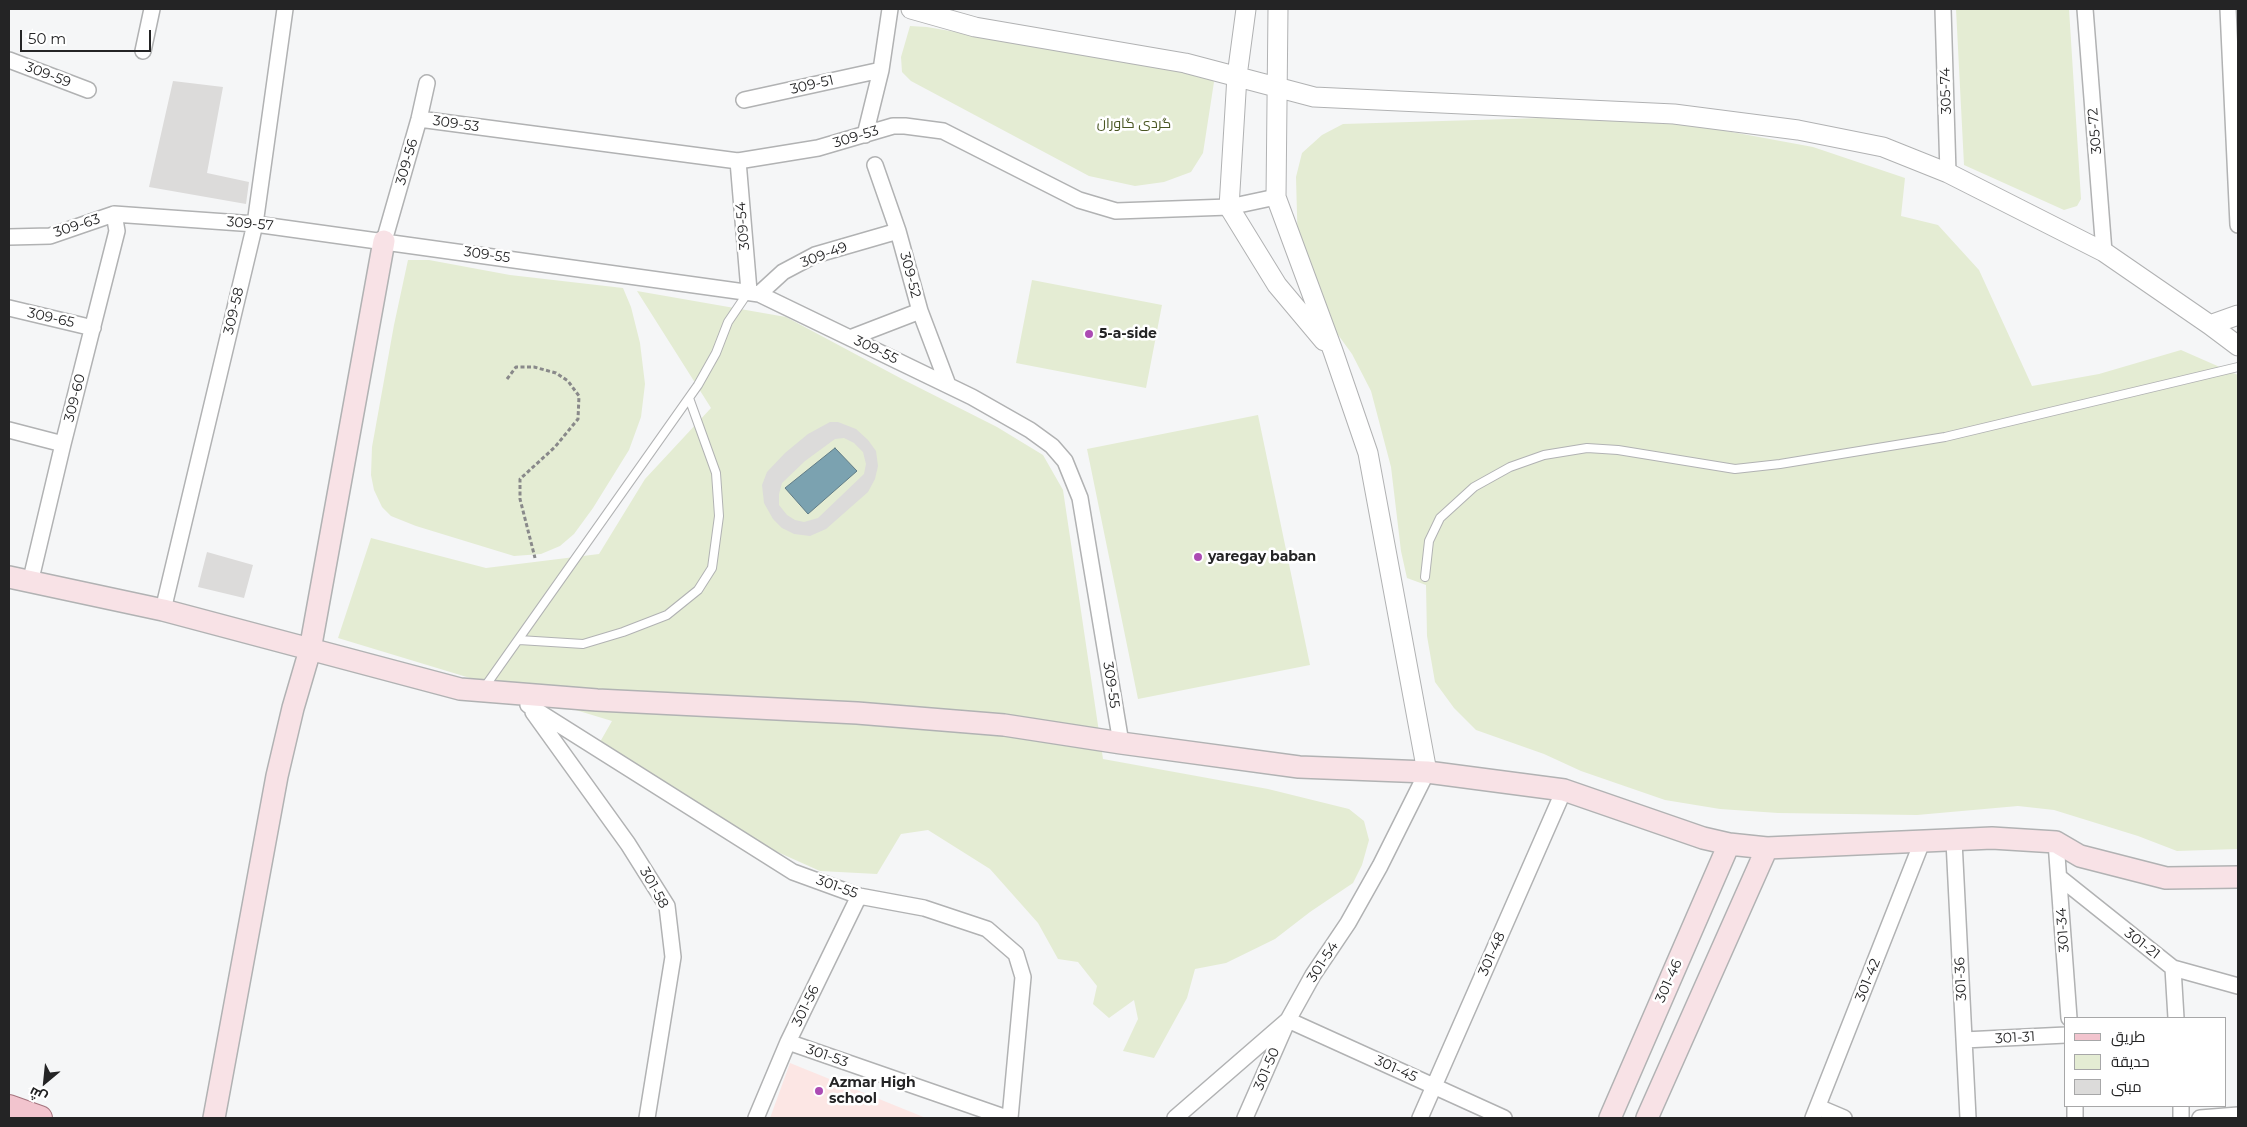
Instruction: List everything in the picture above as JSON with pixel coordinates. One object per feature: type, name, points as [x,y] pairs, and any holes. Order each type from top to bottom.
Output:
[{"type":"main road","points":[[214,1118],[278,776],[293,708],[310,650],[384,241]]},
{"type":"main road","points":[[9,577],[163,610],[460,689],[524,700],[857,713],[994,724],[1299,767],[1426,772],[1564,790],[1703,838],[1729,844],[1767,848],[1992,838],[2056,842],[2080,856],[2166,878],[2238,877]]},
{"type":"main road","name":"301-46","points":[[1610,1118],[1729,844]]},
{"type":"main road","points":[[1647,1118],[1767,848]]},
{"type":"main road","points":[[9,1107],[40,1118]]},
{"type":"street","points":[[143,51],[152,9]]},
{"type":"street","name":"309-58","points":[[163,610],[255,224],[284,9]]},
{"type":"street","points":[[865,135],[881,70],[890,9]]},
{"type":"street","points":[[911,9],[975,27],[1185,63],[1314,97],[1683,115],[1798,130],[1883,147],[1948,173],[2104,252],[2238,346]]},
{"type":"street","points":[[1246,9],[1237,76],[1229,207],[1278,285],[1333,351]]},
{"type":"street","points":[[1278,9],[1276,197],[1333,351],[1368,453],[1426,772]]},
{"type":"street","name":"305-74","points":[[1943,9],[1948,173]]},
{"type":"street","name":"305-72","points":[[2085,9],[2104,252]]},
{"type":"street","points":[[2228,9],[2237,164],[2238,226]]},
{"type":"street","name":"309-59","points":[[9,60],[88,90]]},
{"type":"street","name":"309-51","points":[[744,100],[881,70]]},
{"type":"street","name":"309-56","points":[[384,241],[419,119],[427,83]]},
{"type":"street","name":"309-53","points":[[419,119],[738,161],[818,148],[893,126],[943,131],[1079,200],[1116,211],[1229,207],[1276,197]]},
{"type":"street","name":"309-54","points":[[738,161],[754,292]]},
{"type":"street","name":"309-52","points":[[875,164],[898,231],[920,311],[948,385]]},
{"type":"street","name":"309-57","points":[[114,214],[255,224],[384,241]]},
{"type":"street","name":"309-63","points":[[9,237],[50,236],[114,214]]},
{"type":"street","name":"309-60","points":[[30,583],[117,231],[114,214]]},
{"type":"street","name":"309-49","points":[[754,292],[783,272],[815,255],[898,231]]},
{"type":"street","name":"309-55","points":[[384,241],[754,292],[948,385],[1052,446],[1064,461],[1073,477],[1080,498],[1121,743]]},
{"type":"street","name":"309-65","points":[[9,308],[92,328]]},
{"type":"street","points":[[850,338],[920,311]]},
{"type":"street","points":[[2210,325],[2238,315]]},
{"type":"street","points":[[9,430],[63,444]]},
{"type":"street","name":"301-55","points":[[524,700],[793,872],[859,896],[924,908],[987,929],[1016,954],[1022,977],[1009,1118]]},
{"type":"street","name":"301-58","points":[[524,700],[628,844],[667,906],[673,957],[647,1118]]},
{"type":"street","name":"301-54","points":[[1175,1118],[1288,1020],[1313,975],[1348,923],[1380,866],[1426,772]]},
{"type":"street","name":"301-48","points":[[1420,1118],[1564,790]]},
{"type":"street","name":"301-36","points":[[1954,841],[1968,1118]]},
{"type":"street","name":"301-42","points":[[1815,1112],[1922,842]]},
{"type":"street","name":"301-34","points":[[2056,842],[2069,1017]]},
{"type":"street","name":"301-21","points":[[2059,877],[2173,968],[2238,986]]},
{"type":"street","name":"301-56","points":[[756,1118],[788,1042],[859,896]]},
{"type":"street","points":[[2173,968],[2176,1017]]},
{"type":"street","name":"301-45","points":[[1288,1020],[1504,1118]]},
{"type":"street","name":"301-50","points":[[1246,1118],[1288,1020]]},
{"type":"street","name":"301-31","points":[[1964,1040],[2064,1035]]},
{"type":"street","name":"301-53","points":[[788,1042],[1009,1118]]},
{"type":"street","points":[[1815,1112],[1844,1118]]},
{"type":"street","points":[[2200,1118],[2238,1115]]},
{"type":"lane","points":[[482,692],[689,398],[708,370],[728,322],[754,292]]},
{"type":"lane","points":[[1425,577],[1429,541],[1440,518],[1474,487],[1510,467],[1544,455],[1587,448],[1618,450],[1736,469],[1780,464],[1860,449],[1945,437],[2238,367]]},
{"type":"lane","points":[[519,640],[583,644],[623,632],[667,615],[698,590],[712,568],[719,516],[716,472],[689,398]]},
{"type":"path","points":[[507,379],[516,367],[534,367],[562,377],[568,381],[579,396],[578,419],[555,447],[520,479],[520,499],[535,558]]},
{"type":"shaded area","name":"Azmar High school","points":[[790,1063],[926,1118],[770,1118]]},
{"type":"green space","points":[[1956,9],[2069,9],[2081,199],[2077,206],[2064,210],[1964,165]]},
{"type":"green space","name":"گردی گاوران","points":[[910,26],[927,27],[1211,76],[1214,82],[1203,153],[1191,172],[1164,182],[1135,186],[1089,176],[911,81],[902,72],[901,57]]},
{"type":"green space","points":[[1542,118],[1683,123],[1813,147],[1905,178],[1901,216],[1938,225],[1979,270],[2032,386],[2099,374],[2181,350],[2238,375],[2238,849],[2177,851],[2138,836],[2054,810],[2018,806],[1917,815],[1778,813],[1720,809],[1665,800],[1581,771],[1544,754],[1476,730],[1454,708],[1435,682],[1427,636],[1426,585],[1407,578],[1401,551],[1391,467],[1371,391],[1352,354],[1328,321],[1298,252],[1296,177],[1302,153],[1322,135],[1343,124]]},
{"type":"green space","points":[[408,260],[429,260],[510,275],[623,288],[631,307],[640,343],[645,384],[641,417],[629,450],[593,508],[574,534],[560,546],[541,554],[514,556],[416,526],[391,516],[382,507],[374,490],[371,475],[372,447]]},
{"type":"green space","name":"5-a-side","points":[[1032,280],[1162,305],[1146,388],[1016,363]]},
{"type":"green space","points":[[637,291],[786,317],[997,427],[1043,455],[1063,490],[1103,759],[1268,789],[1349,809],[1364,821],[1369,840],[1362,865],[1353,883],[1310,912],[1275,939],[1226,963],[1195,969],[1187,998],[1154,1058],[1123,1051],[1138,1019],[1134,1000],[1109,1018],[1093,1004],[1097,986],[1078,962],[1058,959],[1038,923],[990,869],[928,830],[901,834],[877,874],[820,871],[764,846],[600,742],[612,721],[338,638],[371,538],[486,568],[599,554],[645,479],[711,408]]},
{"type":"green space","name":"yaregay baban","points":[[1258,415],[1310,665],[1138,699],[1087,449]]},
{"type":"water","points":[[835,448],[857,471],[808,514],[785,488]]},
{"type":"building","points":[[173,81],[223,87],[207,173],[249,182],[246,204],[149,187]]},
{"type":"building","points":[[830,422],[838,422],[856,429],[876,451],[878,466],[875,479],[868,492],[826,529],[810,536],[794,534],[782,528],[773,519],[764,503],[762,485],[767,472],[785,453],[808,434]],"holes":[[[844,438],[854,443],[863,452],[866,464],[864,474],[818,518],[804,522],[795,520],[787,515],[779,505],[782,483],[805,461],[835,439]]]},
{"type":"building","points":[[207,552],[253,565],[244,598],[198,587]]},
{"type":"place","name":"5-a-side","points":[[1089,334]]},
{"type":"place","name":"yaregay baban","points":[[1198,557]]},
{"type":"place","name":"Azmar High school","points":[[819,1091]]}]
